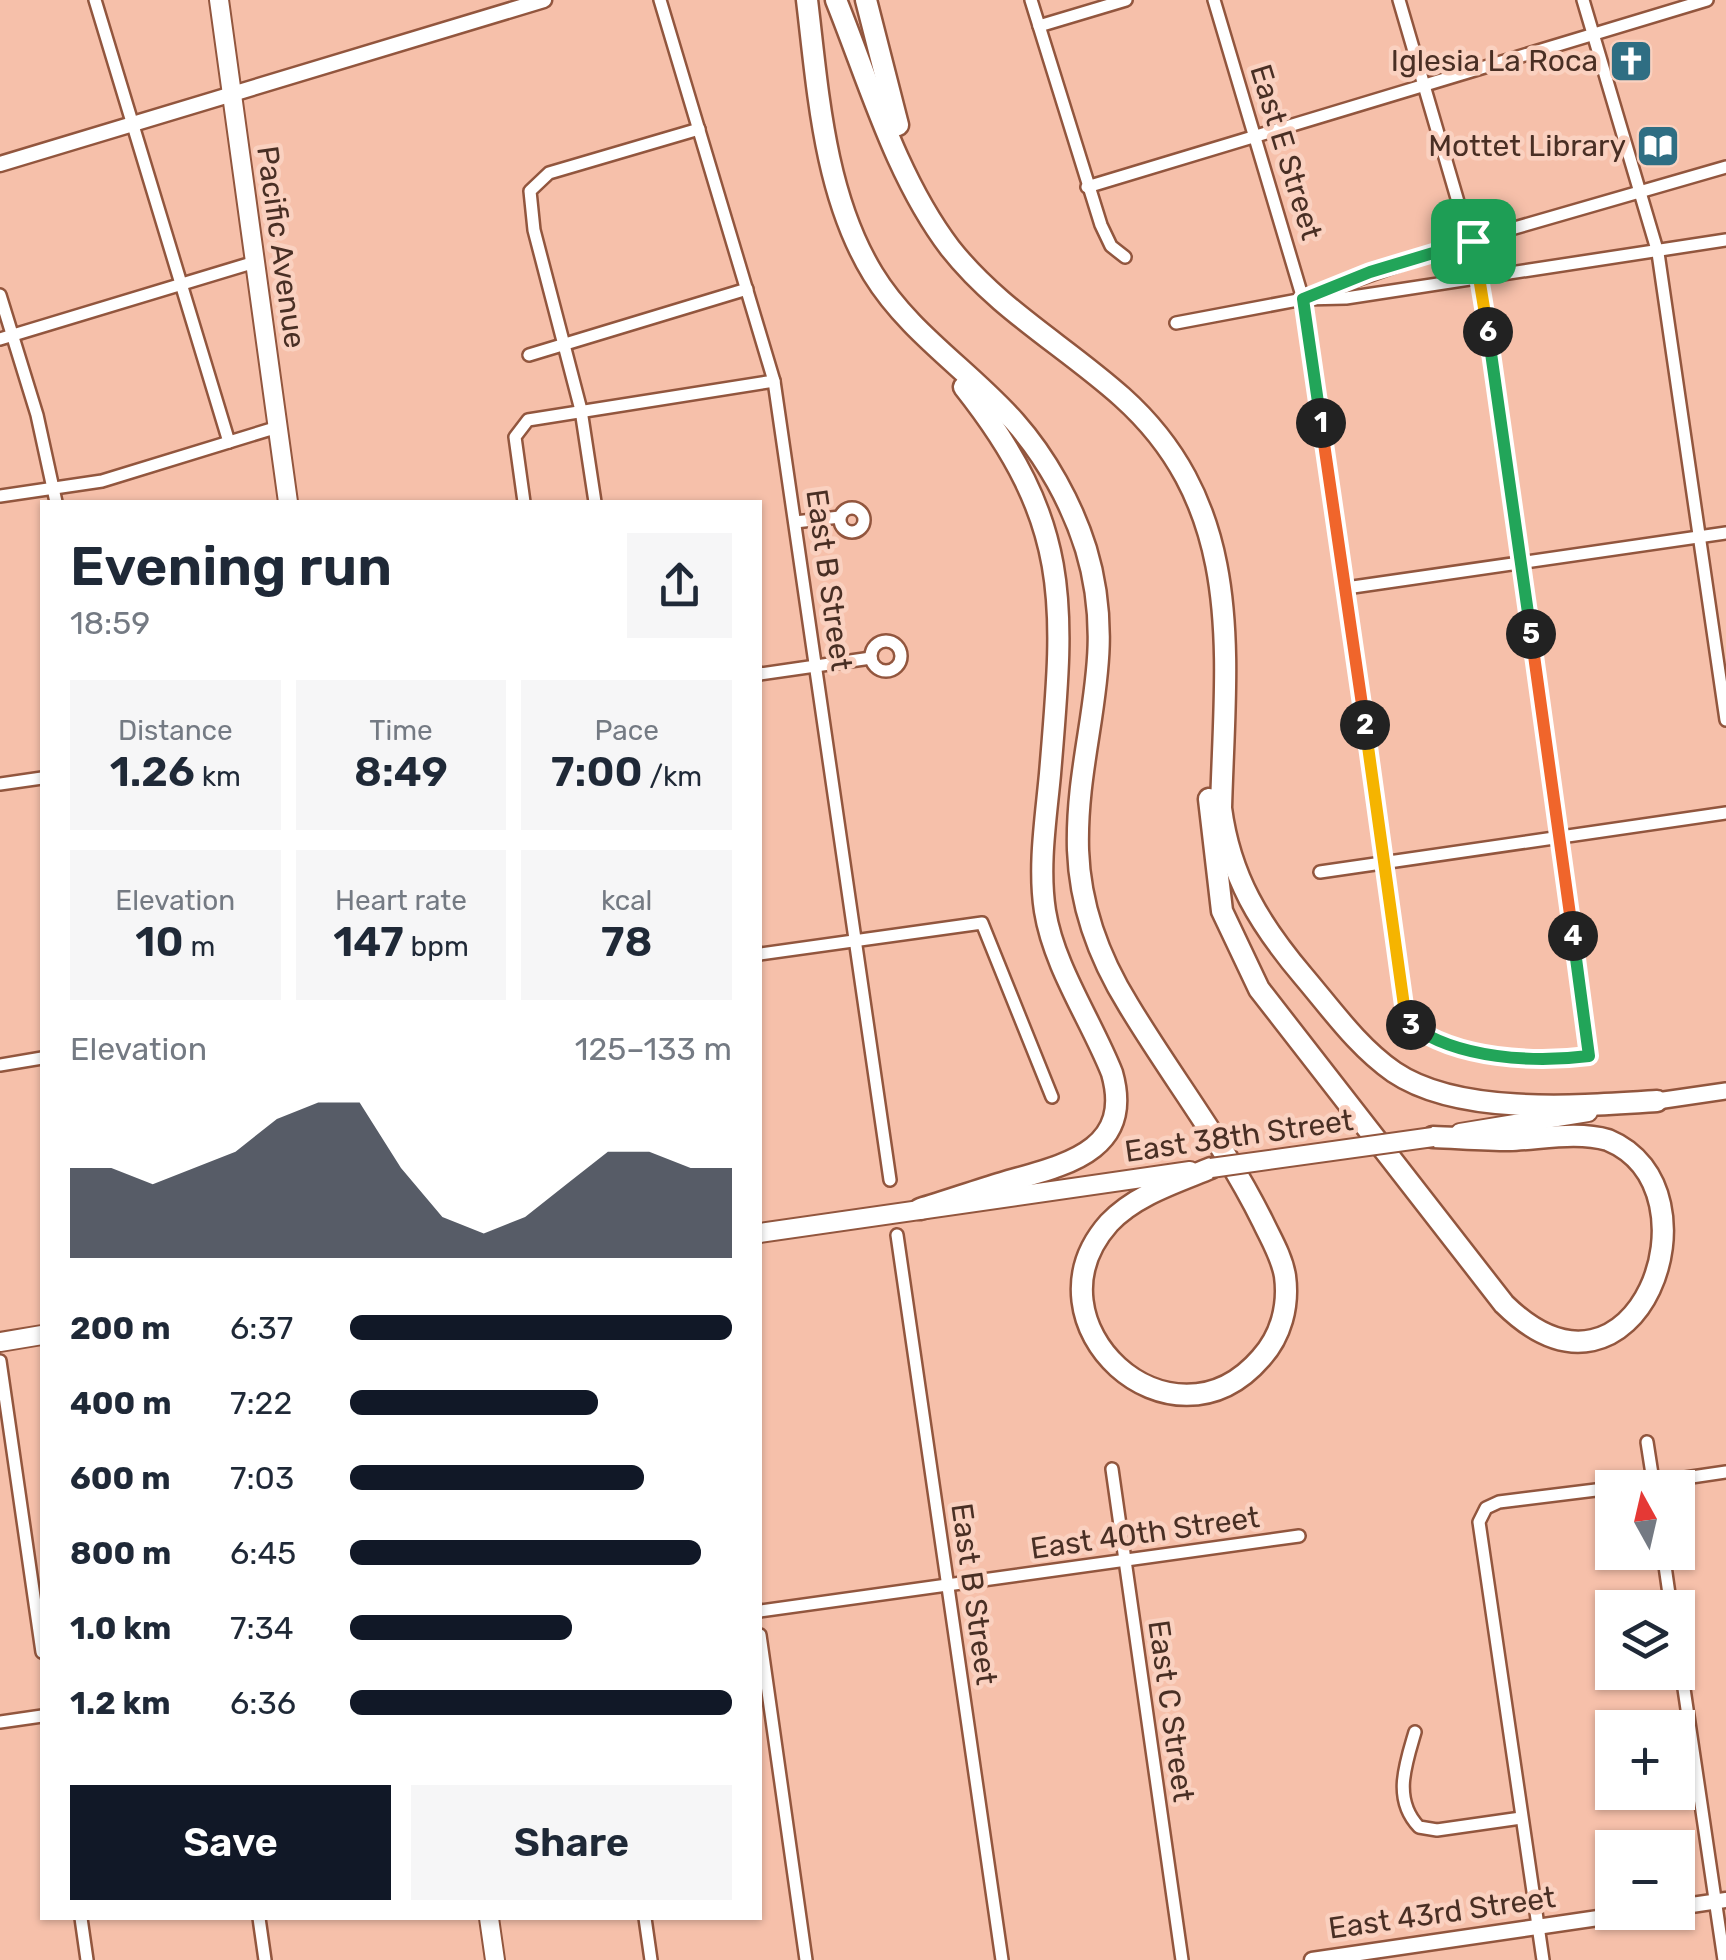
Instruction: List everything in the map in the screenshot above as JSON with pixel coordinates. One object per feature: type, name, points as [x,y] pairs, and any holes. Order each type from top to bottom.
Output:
[{"type":"highway","points":[[799,0],[818,78]]},
{"type":"highway","points":[[807,0],[834,174],[854,237],[874,277],[1012,452],[1048,534],[1059,616],[1043,852],[1045,912],[1112,1073],[1115,1092],[1108,1128],[1077,1162],[920,1210]]},
{"type":"highway","points":[[836,0],[916,194],[938,231],[998,299],[1125,399],[1173,459],[1215,545],[1227,643],[1221,808],[1233,870],[1261,923],[1354,1038],[1414,1083],[1465,1098],[1516,1103],[1658,1101]]},
{"type":"highway","points":[[866,0],[916,194]]},
{"type":"highway","points":[[916,326],[1017,424],[1073,514],[1095,582],[1100,617],[1098,694],[1079,825],[1088,914],[1115,982],[1250,1194],[1283,1266],[1283,1317],[1258,1362],[1214,1390],[1165,1393],[1140,1384],[1107,1359],[1091,1333],[1083,1297],[1085,1275],[1092,1248],[1122,1212],[1212,1168]]},
{"type":"highway","points":[[1227,643],[1209,788],[1212,856],[1234,942],[1289,1034],[1519,1319],[1556,1337],[1588,1340],[1628,1330],[1665,1296],[1680,1265],[1680,1218],[1670,1190],[1639,1155],[1598,1138],[1433,1137]]},
{"type":"main road","name":"Pacific Avenue","points":[[219,0],[288,500]]},
{"type":"main road","name":"East 38th Street","points":[[762,1233],[1726,1092]]},
{"type":"main road","points":[[0,1342],[40,1336]]},
{"type":"main road","points":[[489,1920],[495,1960]]},
{"type":"street","points":[[95,0],[228,442]]},
{"type":"street","points":[[0,164],[544,0]]},
{"type":"street","name":"East B Street","points":[[660,0],[774,381],[890,1180]]},
{"type":"street","points":[[1031,0],[1088,187],[1108,240],[1125,257]]},
{"type":"street","points":[[1039,26],[1126,0]]},
{"type":"street","name":"East E Street","points":[[1214,0],[1303,299],[1406,1020],[1438,1040],[1472,1050],[1511,1056],[1589,1056],[1560,838]]},
{"type":"street","points":[[1398,0],[1473,241],[1480,277],[1560,838]]},
{"type":"street","points":[[1583,0],[1658,253],[1726,720]]},
{"type":"street","points":[[1088,187],[1707,0]]},
{"type":"street","points":[[595,500],[581,410],[534,230],[530,191],[549,173],[699,129]]},
{"type":"street","points":[[1303,299],[1354,278],[1726,167]]},
{"type":"street","points":[[1176,323],[1303,299],[1346,298],[1726,240]]},
{"type":"street","points":[[6,337],[255,262]]},
{"type":"street","points":[[529,354],[748,289]]},
{"type":"street","points":[[0,295],[6,337],[56,500]]},
{"type":"street","points":[[524,500],[515,437],[524,422],[535,416],[774,381]]},
{"type":"street","points":[[0,496],[102,481],[278,427]]},
{"type":"street","points":[[796,522],[840,517]]},
{"type":"street","points":[[1346,588],[1726,532]]},
{"type":"street","points":[[762,674],[870,658]]},
{"type":"street","points":[[0,784],[40,778]]},
{"type":"street","points":[[1320,872],[1726,813]]},
{"type":"street","points":[[762,954],[982,922],[1052,1097]]},
{"type":"street","points":[[0,1065],[40,1058]]},
{"type":"street","name":"East B Street","points":[[896,1235],[1002,1960]]},
{"type":"street","points":[[0,1361],[40,1638]]},
{"type":"street","points":[[1647,1442],[1651,1470]]},
{"type":"street","name":"East C Street","points":[[1112,1469],[1182,1960]]},
{"type":"street","points":[[1695,1478],[1726,1472]]},
{"type":"street","points":[[1543,1960],[1478,1532],[1482,1512],[1508,1500],[1595,1490]]},
{"type":"street","name":"East 40th Street","points":[[762,1611],[1299,1536]]},
{"type":"street","points":[[762,1649],[806,1960]]},
{"type":"street","points":[[1685,1690],[1721,1900],[1724,1960]]},
{"type":"street","points":[[0,1722],[40,1716]]},
{"type":"street","points":[[1416,1732],[1403,1785],[1408,1811],[1419,1826],[1437,1830],[1520,1818]]},
{"type":"street","points":[[1695,1904],[1721,1900]]},
{"type":"street","name":"East 43rd Street","points":[[1312,1960],[1595,1919]]},
{"type":"street","points":[[81,1920],[87,1960]]},
{"type":"street","points":[[259,1920],[265,1960]]},
{"type":"street","points":[[645,1920],[651,1960]]},
{"type":"place","name":"Iglesia La Roca","points":[[1631,61]]},
{"type":"place","name":"Mottet Library","points":[[1658,146]]},
{"type":"route","points":[[1473,241],[1522,562],[1589,1056],[1575,1058],[1472,1050],[1424,1034],[1406,1020],[1303,299],[1370,272],[1473,241]]}]
